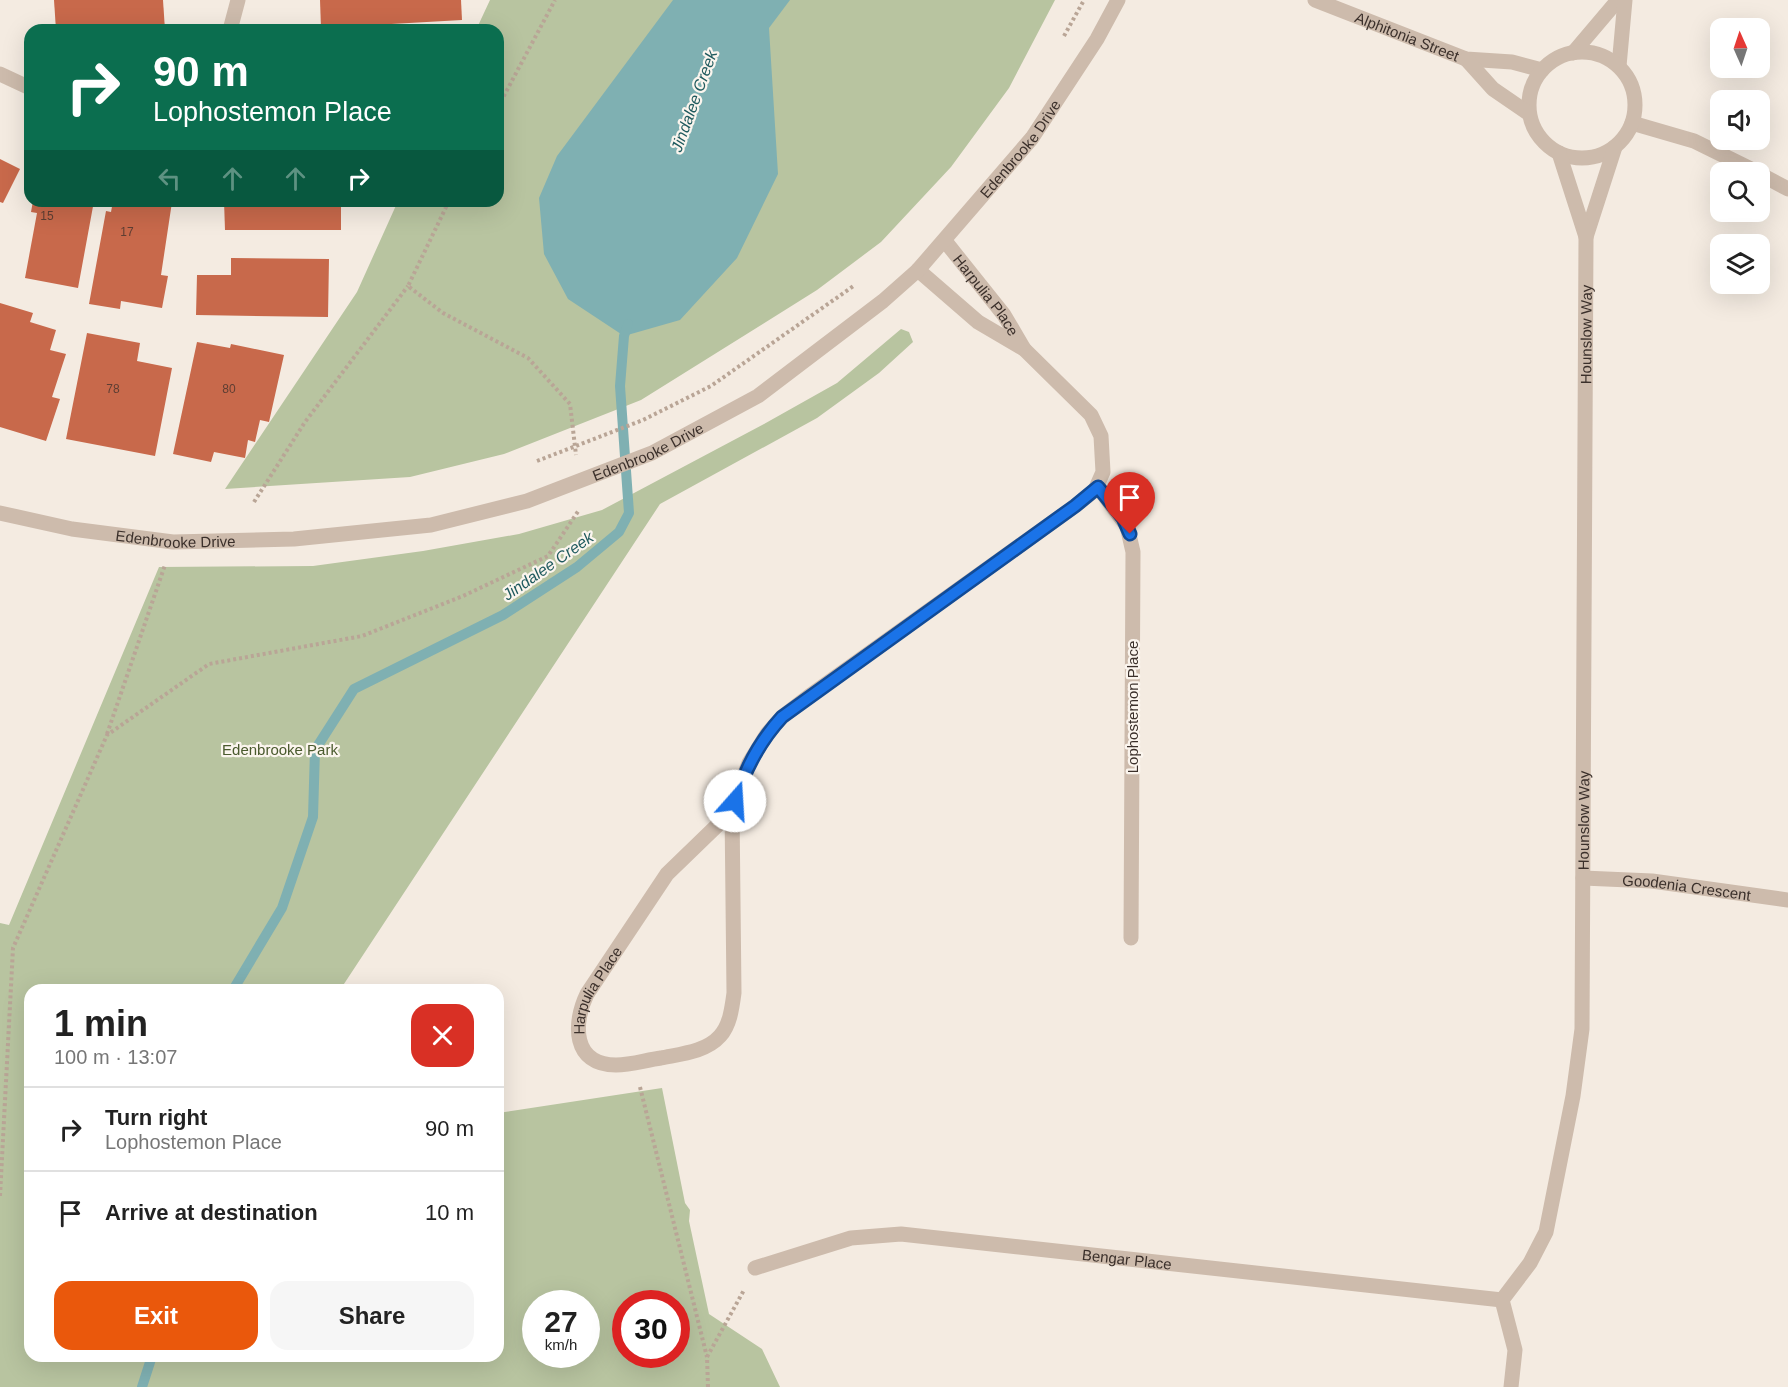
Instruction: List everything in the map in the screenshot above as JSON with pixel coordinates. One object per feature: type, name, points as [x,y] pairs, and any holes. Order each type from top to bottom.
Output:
[{"type":"street","points":[[232,24],[238,0]]},
{"type":"street","name":"Edenbrooke Drive","points":[[0,513],[72,529],[173,542],[294,539],[431,525],[527,501],[652,453],[759,396],[883,301],[918,270],[945,242],[1032,138],[1097,39],[1118,0]]},
{"type":"street","name":"Alphitonia Street","points":[[1315,0],[1466,59],[1512,62],[1542,70]]},
{"type":"street","points":[[1573,52],[1618,0]]},
{"type":"street","points":[[1619,66],[1590,52],[1573,52],[1556,59],[1542,70],[1532,85],[1528,113],[1537,134],[1547,146],[1574,158],[1588,158],[1616,147],[1632,123],[1635,108],[1634,93],[1619,66],[1625,0]]},
{"type":"street","name":"Alphitonia Street","points":[[1466,59],[1493,89],[1528,113]]},
{"type":"street","points":[[0,74],[24,85]]},
{"type":"street","points":[[1632,123],[1694,141],[1736,162]]},
{"type":"street","name":"Hounslow Way","points":[[1586,237],[1616,147]]},
{"type":"street","name":"Hounslow Way","points":[[1502,1300],[1530,1263],[1546,1232],[1573,1096],[1582,1029],[1586,237],[1559,153]]},
{"type":"street","points":[[1770,179],[1788,189]]},
{"type":"street","name":"Harpulia Place","points":[[945,242],[1004,315],[1024,349]]},
{"type":"street","name":"Harpulia Place","points":[[732,809],[735,970],[733,1002],[727,1025],[722,1034],[708,1046],[690,1052],[634,1063],[602,1063],[586,1053],[578,1031],[581,1005],[667,874],[722,823],[732,809],[754,755],[782,717],[1075,506],[1098,487],[1103,472],[1103,446],[1091,415],[1024,349],[978,322],[918,270]]},
{"type":"street","name":"Lophostemon Place","points":[[1098,487],[1127,526],[1133,552],[1131,938]]},
{"type":"street","name":"Goodenia Crescent","points":[[1583,878],[1652,881],[1788,900]]},
{"type":"street","name":"Bengar Place","points":[[755,1268],[851,1238],[901,1234],[1502,1300]]},
{"type":"street","points":[[1502,1300],[1515,1350],[1511,1387]]},
{"type":"path","points":[[504,96],[555,0]]},
{"type":"path","points":[[1063,39],[1084,0]]},
{"type":"path","points":[[254,502],[306,422],[408,286],[446,207]]},
{"type":"path","points":[[537,461],[643,420],[711,386],[861,281]]},
{"type":"path","points":[[408,286],[443,313],[528,358],[570,404],[576,460]]},
{"type":"path","points":[[107,735],[209,664],[362,636],[463,596],[548,556],[582,506]]},
{"type":"path","points":[[0,1196],[14,948],[107,735],[167,561]]},
{"type":"path","points":[[634,1063],[707,1357],[708,1387]]},
{"type":"path","points":[[707,1357],[755,1268]]},
{"type":"green space","points":[[490,0],[1055,0],[1009,88],[951,167],[881,242],[817,290],[641,400],[504,454],[410,477],[225,489],[357,292],[395,207],[504,207],[504,24],[479,24]]},
{"type":"green space","name":"Edenbrooke Park","points":[[901,329],[909,332],[913,342],[879,373],[817,418],[660,504],[344,984],[24,984],[24,1362],[504,1362],[504,1112],[662,1088],[685,1203],[690,1210],[689,1221],[709,1314],[762,1349],[780,1387],[0,1387],[0,923],[9,925],[159,567],[313,566],[423,551],[519,534],[602,510],[837,383]]},
{"type":"water","points":[[673,0],[790,0],[769,28],[778,174],[737,258],[680,320],[624,336],[568,299],[544,254],[539,198],[557,156]]},
{"type":"building","points":[[54,0],[163,0],[165,24],[56,24]]},
{"type":"building","points":[[320,0],[461,0],[462,20],[392,24],[321,24]]},
{"type":"building","points":[[0,159],[20,169],[3,203],[0,202]]},
{"type":"building","points":[[32,207],[93,207],[78,288],[25,278],[37,213],[31,212]]},
{"type":"building","points":[[112,207],[171,207],[161,275],[168,276],[162,308],[121,301],[120,309],[89,304],[106,211],[111,212]]},
{"type":"building","points":[[224,207],[341,207],[341,230],[225,230]]},
{"type":"building","points":[[231,258],[329,259],[328,317],[196,315],[197,275],[231,275]]},
{"type":"building","points":[[0,303],[33,313],[30,322],[56,330],[50,350],[66,354],[52,397],[60,399],[46,441],[0,427]]},
{"type":"building","points":[[87,333],[140,343],[137,361],[172,368],[155,456],[66,439]]},
{"type":"building","points":[[197,342],[230,348],[231,344],[284,355],[269,422],[260,420],[255,442],[248,440],[245,458],[214,452],[211,462],[173,454]]},
{"type":"waterway","name":"Jindalee Creek","points":[[237,984],[282,908],[313,817],[315,750],[354,689],[503,615],[577,567],[619,532],[629,513],[620,386],[624,336],[628,324]]},
{"type":"waterway","name":"Jindalee Creek","points":[[142,1387],[150,1362]]},
{"type":"route","points":[[735,801],[749,763],[767,734],[782,717],[1075,506],[1098,487],[1123,518],[1130,534]]}]
